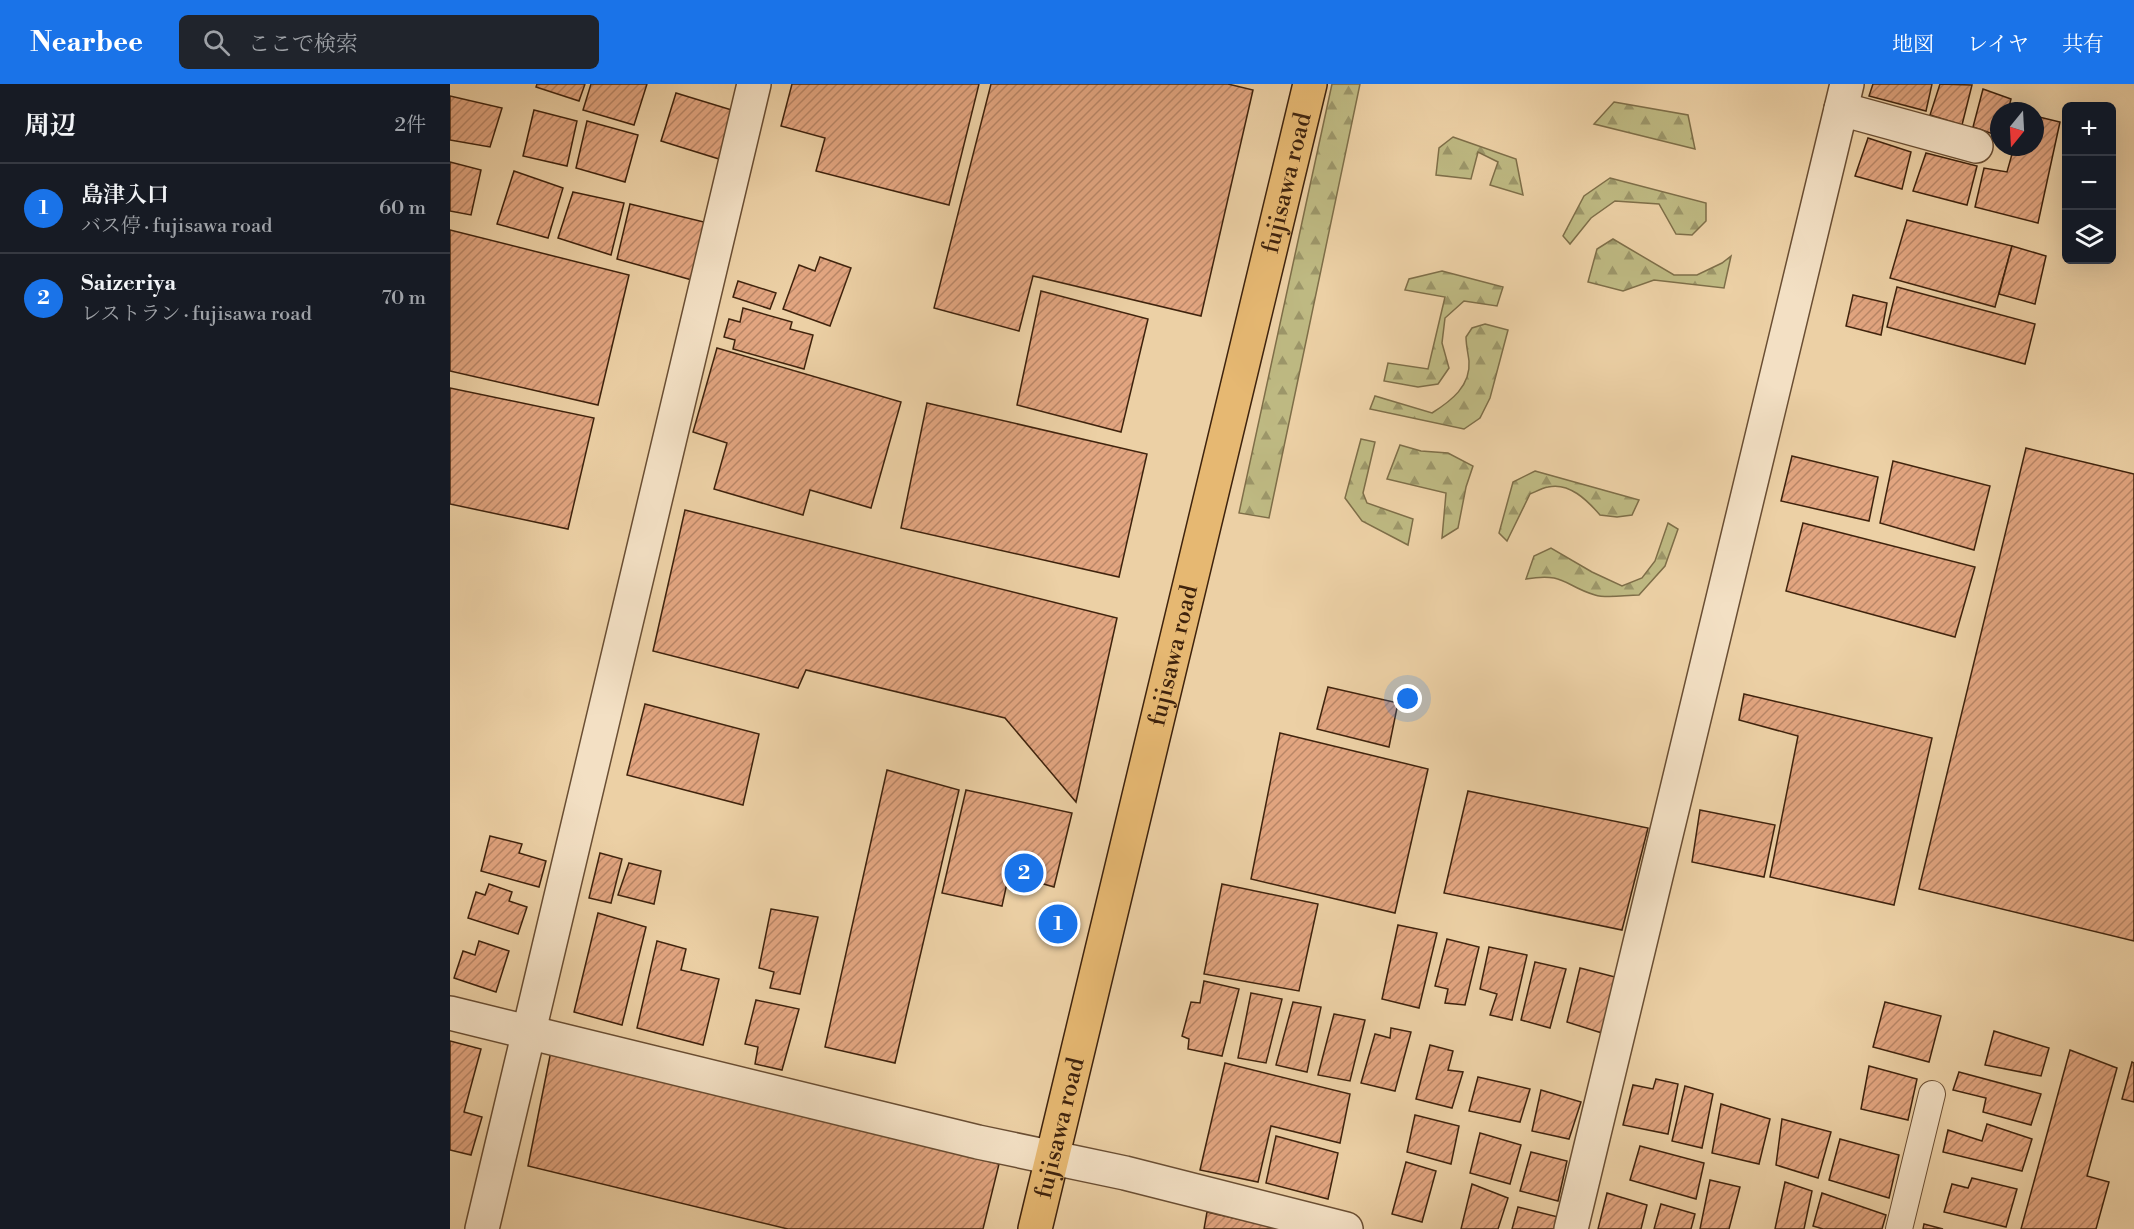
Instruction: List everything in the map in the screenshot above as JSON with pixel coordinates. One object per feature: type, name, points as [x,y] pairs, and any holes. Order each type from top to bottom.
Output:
[{"type":"highway","name":"fujisawa road","points":[[1035,1229],[1310,84]]},
{"type":"street","points":[[482,1229],[754,84]]},
{"type":"street","points":[[1571,1229],[1844,97],[1976,146]]},
{"type":"street","points":[[450,1013],[1053,1158],[1125,1173],[1346,1229]]},
{"type":"lane","points":[[1899,1229],[1932,1094]]},
{"type":"green space","points":[[1332,84],[1360,84],[1269,518],[1239,513]]},
{"type":"green space","points":[[1614,102],[1688,115],[1695,149],[1594,124]]},
{"type":"green space","points":[[1453,137],[1516,159],[1523,195],[1490,185],[1498,162],[1478,152],[1471,179],[1436,175],[1439,148]]},
{"type":"green space","points":[[1610,178],[1706,203],[1706,221],[1692,235],[1676,234],[1659,204],[1615,201],[1591,218],[1570,244],[1563,236],[1584,196]]},
{"type":"green space","points":[[1613,239],[1674,275],[1697,275],[1731,256],[1724,288],[1654,280],[1623,291],[1588,282],[1597,249]]},
{"type":"green space","points":[[1442,271],[1503,287],[1497,306],[1464,301],[1445,318],[1442,343],[1449,368],[1438,384],[1418,387],[1384,381],[1388,363],[1428,369],[1445,297],[1405,290],[1409,279]]},
{"type":"green space","points":[[1485,324],[1508,330],[1490,398],[1480,418],[1464,429],[1370,409],[1375,396],[1432,413],[1446,403],[1458,392],[1467,378],[1469,361],[1466,337],[1472,328]]},
{"type":"green space","points":[[1361,439],[1375,442],[1363,493],[1367,503],[1413,519],[1408,545],[1362,521],[1345,498]]},
{"type":"green space","points":[[1400,445],[1421,451],[1448,453],[1473,466],[1466,487],[1458,528],[1442,538],[1446,493],[1387,479]]},
{"type":"green space","points":[[1535,471],[1639,500],[1632,515],[1617,517],[1600,515],[1583,498],[1570,490],[1556,486],[1543,488],[1530,494],[1507,541],[1499,533],[1513,482]]},
{"type":"green space","points":[[1668,523],[1678,529],[1665,566],[1639,595],[1600,596],[1549,577],[1526,579],[1534,556],[1551,548],[1592,572],[1622,586],[1642,578],[1655,561]]},
{"type":"building","points":[[537,84],[585,84],[579,101],[536,87]]},
{"type":"building","points":[[591,84],[647,84],[634,125],[583,110]]},
{"type":"building","points":[[792,84],[979,84],[949,205],[816,171],[825,138],[781,126]]},
{"type":"building","points":[[991,84],[1228,84],[1253,90],[1201,316],[1033,276],[1019,331],[934,308]]},
{"type":"building","points":[[1873,84],[1932,84],[1926,111],[1869,96]]},
{"type":"building","points":[[1940,84],[1972,85],[1962,125],[1930,115]]},
{"type":"building","points":[[1983,89],[2011,99],[2010,102],[1990,102],[1990,133],[1973,127]]},
{"type":"building","points":[[676,93],[735,111],[719,159],[661,141]]},
{"type":"building","points":[[450,96],[502,108],[490,147],[450,140]]},
{"type":"building","points":[[534,110],[577,121],[567,166],[523,156]]},
{"type":"building","points":[[2044,118],[2060,122],[2038,223],[1975,207],[1984,168],[2007,172],[2011,156],[2044,156]]},
{"type":"building","points":[[587,121],[638,135],[625,182],[576,168]]},
{"type":"building","points":[[1868,138],[1911,152],[1902,189],[1855,176]]},
{"type":"building","points":[[1926,153],[1977,166],[1967,205],[1913,191]]},
{"type":"building","points":[[450,162],[481,170],[471,215],[450,211]]},
{"type":"building","points":[[514,171],[563,188],[548,238],[497,224]]},
{"type":"building","points":[[573,192],[624,203],[611,255],[558,238]]},
{"type":"building","points":[[630,204],[708,223],[692,280],[617,259]]},
{"type":"building","points":[[1907,220],[2012,246],[1995,307],[1890,278]]},
{"type":"building","points":[[450,230],[629,275],[598,405],[450,371]]},
{"type":"building","points":[[2012,246],[2046,256],[2035,304],[1999,294]]},
{"type":"building","points":[[820,257],[851,268],[830,326],[783,309],[799,265],[815,271]]},
{"type":"building","points":[[738,281],[776,293],[770,309],[733,297]]},
{"type":"building","points":[[1897,287],[2035,324],[2025,364],[1887,327]]},
{"type":"building","points":[[1041,291],[1148,319],[1121,432],[1017,405]]},
{"type":"building","points":[[1853,295],[1887,303],[1881,335],[1846,326]]},
{"type":"building","points":[[743,308],[792,322],[790,329],[813,335],[804,369],[733,349],[735,340],[724,337],[729,319],[740,322]]},
{"type":"building","points":[[717,348],[901,402],[871,508],[810,490],[803,515],[714,489],[727,443],[693,432]]},
{"type":"building","points":[[450,388],[594,418],[568,529],[450,504]]},
{"type":"building","points":[[927,403],[1147,454],[1119,577],[901,528]]},
{"type":"building","points":[[2026,448],[2134,474],[2134,941],[1919,889]]},
{"type":"building","points":[[1792,456],[1878,477],[1869,521],[1781,501]]},
{"type":"building","points":[[1893,461],[1990,486],[1974,550],[1880,523]]},
{"type":"building","points":[[685,510],[1117,618],[1076,802],[1005,718],[806,670],[798,688],[653,651]]},
{"type":"building","points":[[1803,523],[1975,567],[1955,637],[1786,591]]},
{"type":"building","points":[[1328,687],[1398,703],[1389,747],[1317,729]]},
{"type":"building","points":[[1744,694],[1932,738],[1894,905],[1770,877],[1798,736],[1739,720]]},
{"type":"building","points":[[645,704],[759,734],[743,805],[627,775]]},
{"type":"building","points":[[1280,733],[1428,769],[1395,913],[1251,879]]},
{"type":"building","points":[[887,770],[959,790],[895,1063],[825,1047]]},
{"type":"building","points":[[966,790],[1072,813],[1054,887],[1009,874],[1002,906],[942,893]]},
{"type":"building","points":[[1468,791],[1648,828],[1622,930],[1444,893]]},
{"type":"building","points":[[1700,810],[1775,825],[1764,877],[1692,862]]},
{"type":"building","points":[[490,836],[522,844],[519,853],[546,861],[539,887],[481,871]]},
{"type":"building","points":[[600,853],[622,859],[611,903],[589,898]]},
{"type":"building","points":[[629,863],[661,871],[654,904],[618,895]]},
{"type":"building","points":[[489,884],[512,892],[509,901],[527,907],[518,934],[468,918],[476,892],[485,895]]},
{"type":"building","points":[[1222,884],[1318,904],[1299,991],[1204,974]]},
{"type":"building","points":[[771,909],[818,917],[800,994],[770,988],[774,972],[759,968]]},
{"type":"building","points":[[598,913],[646,927],[622,1025],[574,1012]]},
{"type":"building","points":[[1398,925],[1437,933],[1419,1008],[1382,999]]},
{"type":"building","points":[[1447,939],[1479,947],[1465,1005],[1445,1003],[1448,989],[1435,986]]},
{"type":"building","points":[[479,941],[509,951],[496,992],[454,978],[463,951],[475,955]]},
{"type":"building","points":[[657,941],[686,949],[681,970],[719,979],[703,1045],[637,1028]]},
{"type":"building","points":[[1489,947],[1527,955],[1512,1020],[1490,1015],[1497,994],[1480,989]]},
{"type":"building","points":[[1535,962],[1566,969],[1550,1028],[1521,1020]]},
{"type":"building","points":[[1580,968],[1619,978],[1605,1034],[1567,1022]]},
{"type":"building","points":[[1204,981],[1239,989],[1222,1056],[1188,1049],[1189,1039],[1182,1036],[1191,1002],[1200,1003]]},
{"type":"building","points":[[1251,993],[1282,999],[1266,1063],[1238,1058]]},
{"type":"building","points":[[756,1000],[799,1009],[782,1070],[755,1064],[758,1047],[745,1044]]},
{"type":"building","points":[[1293,1002],[1321,1007],[1307,1072],[1276,1065]]},
{"type":"building","points":[[1885,1002],[1941,1016],[1929,1062],[1873,1047]]},
{"type":"building","points":[[1334,1014],[1365,1020],[1350,1081],[1318,1075]]},
{"type":"building","points":[[1391,1028],[1411,1032],[1395,1091],[1361,1083],[1375,1034],[1390,1038]]},
{"type":"building","points":[[1994,1031],[2049,1048],[2041,1076],[1985,1065]]},
{"type":"building","points":[[450,1041],[481,1049],[464,1112],[482,1117],[471,1155],[450,1150]]},
{"type":"building","points":[[1430,1045],[1453,1051],[1448,1070],[1463,1072],[1452,1108],[1416,1099]]},
{"type":"building","points":[[2070,1050],[2117,1068],[2087,1176],[2109,1182],[2096,1229],[2021,1229]]},
{"type":"building","points":[[551,1051],[999,1164],[983,1229],[788,1229],[528,1166]]},
{"type":"building","points":[[2132,1062],[2134,1063],[2134,1102],[2122,1099]]},
{"type":"building","points":[[1225,1063],[1350,1094],[1340,1143],[1271,1126],[1258,1182],[1200,1170]]},
{"type":"building","points":[[1869,1066],[1917,1079],[1908,1120],[1861,1109]]},
{"type":"building","points":[[1959,1072],[2041,1094],[2031,1125],[1983,1112],[1986,1098],[1953,1090]]},
{"type":"building","points":[[1478,1077],[1530,1089],[1520,1122],[1469,1111]]},
{"type":"building","points":[[1656,1079],[1678,1084],[1668,1134],[1623,1125],[1633,1085],[1653,1089]]},
{"type":"building","points":[[1685,1086],[1713,1094],[1702,1148],[1672,1141]]},
{"type":"building","points":[[1541,1090],[1581,1102],[1569,1139],[1532,1131]]},
{"type":"building","points":[[1721,1104],[1770,1119],[1759,1164],[1712,1153]]},
{"type":"building","points":[[1415,1115],[1459,1126],[1451,1164],[1407,1152]]},
{"type":"building","points":[[1782,1119],[1831,1132],[1818,1178],[1776,1165]]},
{"type":"building","points":[[1987,1124],[2032,1139],[2022,1171],[1943,1152],[1948,1130],[1982,1141]]},
{"type":"building","points":[[1480,1133],[1521,1145],[1510,1184],[1470,1173]]},
{"type":"building","points":[[1276,1136],[1338,1153],[1328,1199],[1266,1183]]},
{"type":"building","points":[[1840,1139],[1899,1155],[1889,1198],[1829,1180]]},
{"type":"building","points":[[1640,1146],[1704,1163],[1696,1199],[1630,1180]]},
{"type":"building","points":[[1531,1152],[1567,1161],[1558,1201],[1520,1191]]},
{"type":"building","points":[[1406,1162],[1436,1171],[1422,1222],[1392,1214]]},
{"type":"building","points":[[1972,1178],[2017,1189],[2006,1227],[1944,1212],[1952,1184],[1968,1188]]},
{"type":"building","points":[[1710,1180],[1740,1187],[1729,1229],[1700,1229]]},
{"type":"building","points":[[1785,1182],[1812,1191],[1804,1229],[1775,1229]]},
{"type":"building","points":[[1472,1184],[1508,1198],[1498,1229],[1461,1229]]},
{"type":"building","points":[[1607,1193],[1647,1205],[1641,1229],[1598,1229]]},
{"type":"building","points":[[1822,1193],[1886,1215],[1882,1229],[1823,1229],[1813,1226]]},
{"type":"building","points":[[1661,1204],[1695,1214],[1691,1229],[1654,1229]]},
{"type":"building","points":[[1518,1207],[1562,1218],[1559,1229],[1512,1229]]},
{"type":"building","points":[[1207,1212],[1282,1229],[1204,1229]]},
{"type":"building","points":[[1924,1224],[1943,1229],[1923,1229]]},
{"type":"place","name":"Saizeriya","points":[[1024,873]]},
{"type":"place","name":"島津入口","points":[[1058,924]]}]
